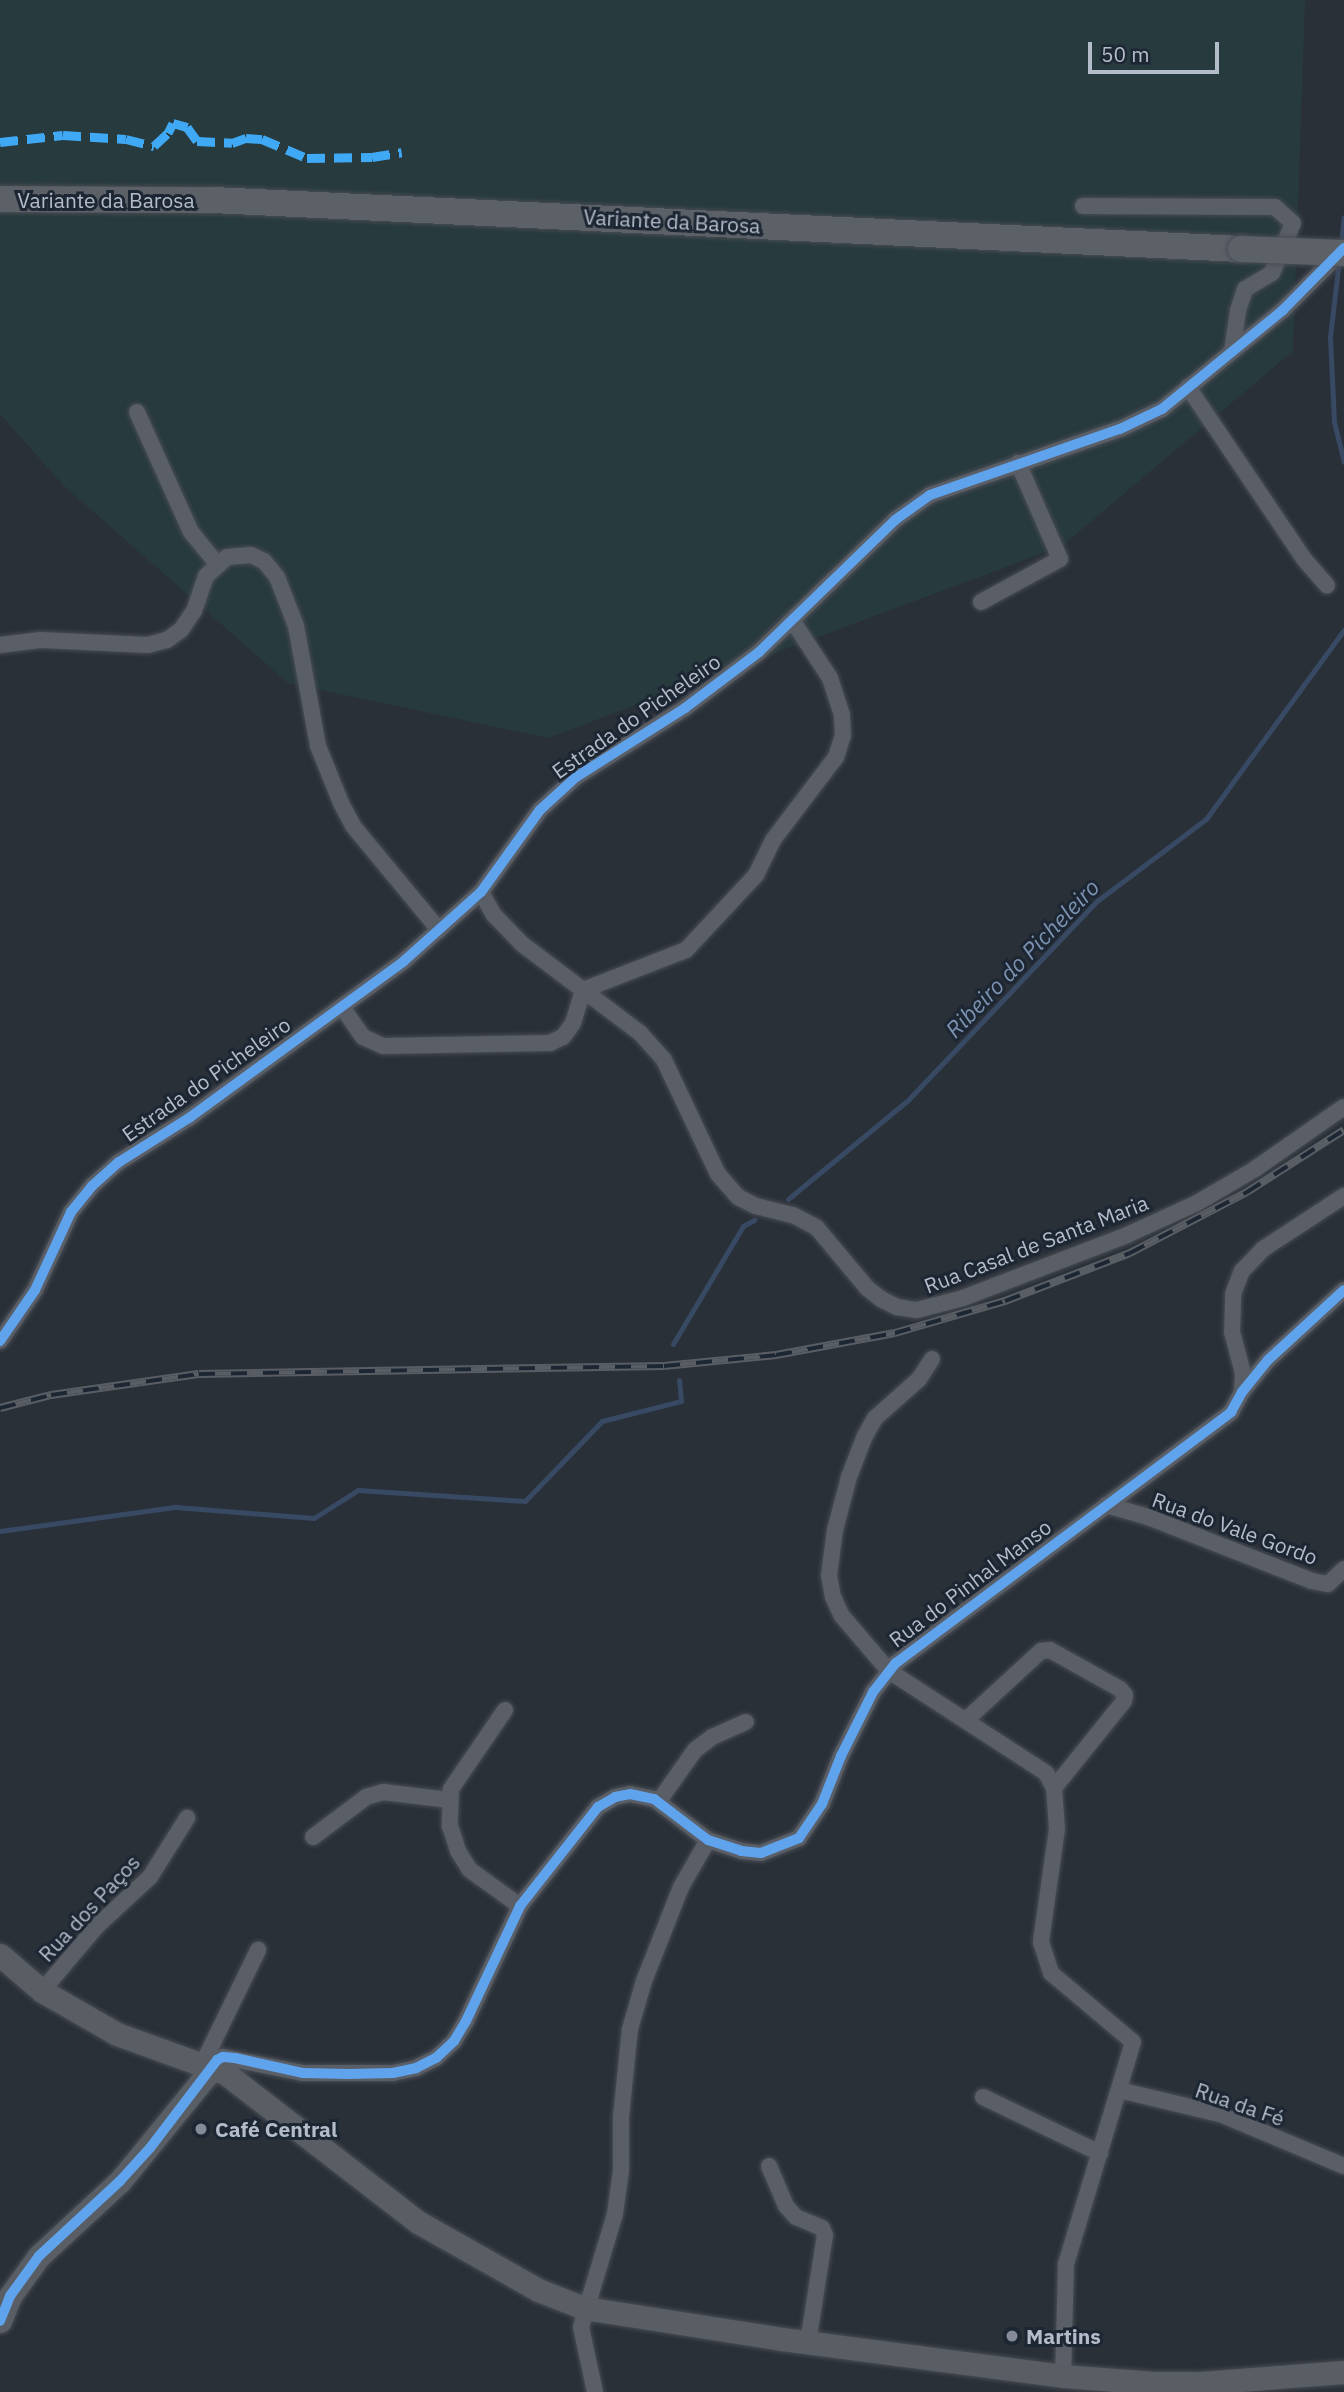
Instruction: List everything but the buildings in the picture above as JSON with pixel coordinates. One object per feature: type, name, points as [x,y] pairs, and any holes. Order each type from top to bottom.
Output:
[{"type":"main road","name":"Variante da Barosa","points":[[0,199],[213,200],[1241,248],[1344,250]]},
{"type":"main road","points":[[3,1963],[42,1991],[117,2034],[208,2065],[252,2092],[418,2222],[538,2290],[584,2308],[808,2342],[1063,2376],[1202,2387],[1344,2372]]},
{"type":"main road","points":[[0,2320],[10,2296],[39,2256],[120,2181],[208,2065]]},
{"type":"street","points":[[1083,206],[1275,208],[1293,223],[1272,273],[1245,289],[1238,311],[1232,351]]},
{"type":"street","name":"Estrada do Picheleiro","points":[[0,1341],[35,1290],[71,1212],[92,1186],[119,1162],[189,1118],[404,961],[481,892],[540,810],[576,777],[685,708],[759,652],[895,520],[930,495],[1120,429],[1162,408],[1283,310],[1344,250]]},
{"type":"street","points":[[1188,387],[1304,559],[1327,585]]},
{"type":"street","points":[[138,412],[191,532],[218,565]]},
{"type":"street","points":[[981,602],[1060,559],[1060,552],[1018,463]]},
{"type":"street","points":[[0,645],[41,640],[148,645],[167,640],[181,630],[194,611],[206,576],[227,556],[251,555],[264,562],[277,577],[296,626],[318,746],[341,803],[353,826],[439,930]]},
{"type":"street","points":[[342,1007],[363,1037],[383,1046],[550,1043],[563,1037],[573,1023],[583,990],[686,950],[756,875],[773,840],[836,757],[843,736],[842,715],[830,678],[792,620]]},
{"type":"street","name":"Rua Casal de Santa Maria","points":[[481,892],[494,915],[522,944],[640,1033],[664,1060],[718,1174],[738,1197],[756,1206],[793,1215],[817,1228],[867,1288],[897,1307],[917,1310],[963,1298],[1128,1235],[1197,1203],[1255,1170],[1344,1107]]},
{"type":"street","points":[[1242,1392],[1243,1373],[1232,1332],[1233,1294],[1242,1271],[1263,1249],[1344,1196]]},
{"type":"street","name":"Rua do Pinhal Manso","points":[[208,2065],[223,2057],[303,2073],[393,2073],[416,2068],[436,2059],[454,2041],[466,2021],[520,1906],[598,1807],[615,1797],[630,1794],[659,1801],[708,1840],[761,1853],[799,1838],[822,1804],[841,1756],[873,1692],[889,1671],[945,1625],[1231,1412],[1242,1392],[1268,1360],[1344,1290]]},
{"type":"street","points":[[932,1359],[919,1379],[875,1418],[864,1438],[849,1477],[829,1575],[833,1597],[842,1616],[889,1671],[1046,1773],[1054,1788],[1057,1829],[1041,1942],[1051,1973],[1133,2042],[1066,2264],[1063,2376]]},
{"type":"street","name":"Rua do Vale Gordo","points":[[1106,1505],[1148,1517],[1312,1581],[1328,1584],[1344,1569]]},
{"type":"street","points":[[966,1720],[1041,1651],[1050,1650],[1120,1689],[1125,1695],[1124,1701],[1054,1788]]},
{"type":"street","points":[[505,1710],[450,1789],[452,1837],[470,1870],[520,1906]]},
{"type":"street","points":[[659,1801],[695,1750],[712,1737],[747,1722]]},
{"type":"street","points":[[313,1837],[341,1813],[366,1797],[383,1792],[450,1800]]},
{"type":"street","name":"Rua dos Paços","points":[[42,1991],[96,1927],[150,1877],[187,1818]]},
{"type":"street","points":[[595,2392],[580,2327],[615,2214],[630,2029],[644,1982],[681,1887],[708,1840]]},
{"type":"street","points":[[208,2065],[258,1950]]},
{"type":"street","name":"Rua da Fé","points":[[1119,2090],[1220,2114],[1344,2166]]},
{"type":"street","points":[[983,2097],[1100,2152]]},
{"type":"street","points":[[769,2166],[786,2206],[796,2217],[821,2228],[825,2235],[808,2342]]},
{"type":"green space","points":[[0,0],[1305,0],[1293,351],[1062,546],[548,738],[288,683],[63,485],[0,414]]},
{"type":"waterway","name":"Ribeiro do Picheleiro","points":[[1341,244],[1344,217]]},
{"type":"waterway","name":"Ribeiro do Picheleiro","points":[[1339,260],[1330,337],[1334,422],[1344,462]]},
{"type":"waterway","name":"Ribeiro do Picheleiro","points":[[788,1199],[908,1100],[1097,901],[1206,819],[1344,630]]},
{"type":"waterway","points":[[673,1344],[743,1226],[754,1220]]},
{"type":"waterway","name":"Ribeiro do Picheleiro","points":[[0,1531],[176,1507],[314,1518],[358,1490],[525,1501],[602,1421],[681,1401],[679,1380]]},
{"type":"railway","points":[[0,1408],[51,1395],[199,1374],[664,1366],[776,1355],[895,1333],[1005,1301],[1130,1253],[1247,1192],[1344,1130]]},
{"type":"marked path","points":[[0,142],[63,135],[126,139],[154,146],[168,133],[173,123],[187,127],[197,141],[232,143],[246,138],[262,139],[307,158],[372,157],[402,152]]},
{"type":"cycle path","points":[[0,1341],[35,1290],[71,1212],[92,1186],[119,1162],[189,1118],[404,961],[481,892],[540,810],[576,777],[685,708],[759,652],[895,520],[930,495],[1120,429],[1162,409],[1283,310],[1344,248]]},
{"type":"cycle path","points":[[0,2321],[10,2296],[39,2256],[120,2181],[150,2148],[217,2060],[223,2057],[235,2058],[303,2073],[349,2074],[393,2073],[416,2068],[436,2058],[454,2041],[466,2021],[520,1906],[598,1807],[615,1797],[630,1794],[654,1799],[708,1840],[741,1851],[761,1853],[799,1838],[822,1804],[841,1756],[873,1692],[896,1663],[1231,1412],[1242,1392],[1268,1360],[1344,1290]]},
{"type":"place","name":"Café Central","points":[[201,2129]]},
{"type":"place","name":"Martins","points":[[1012,2336]]}]
